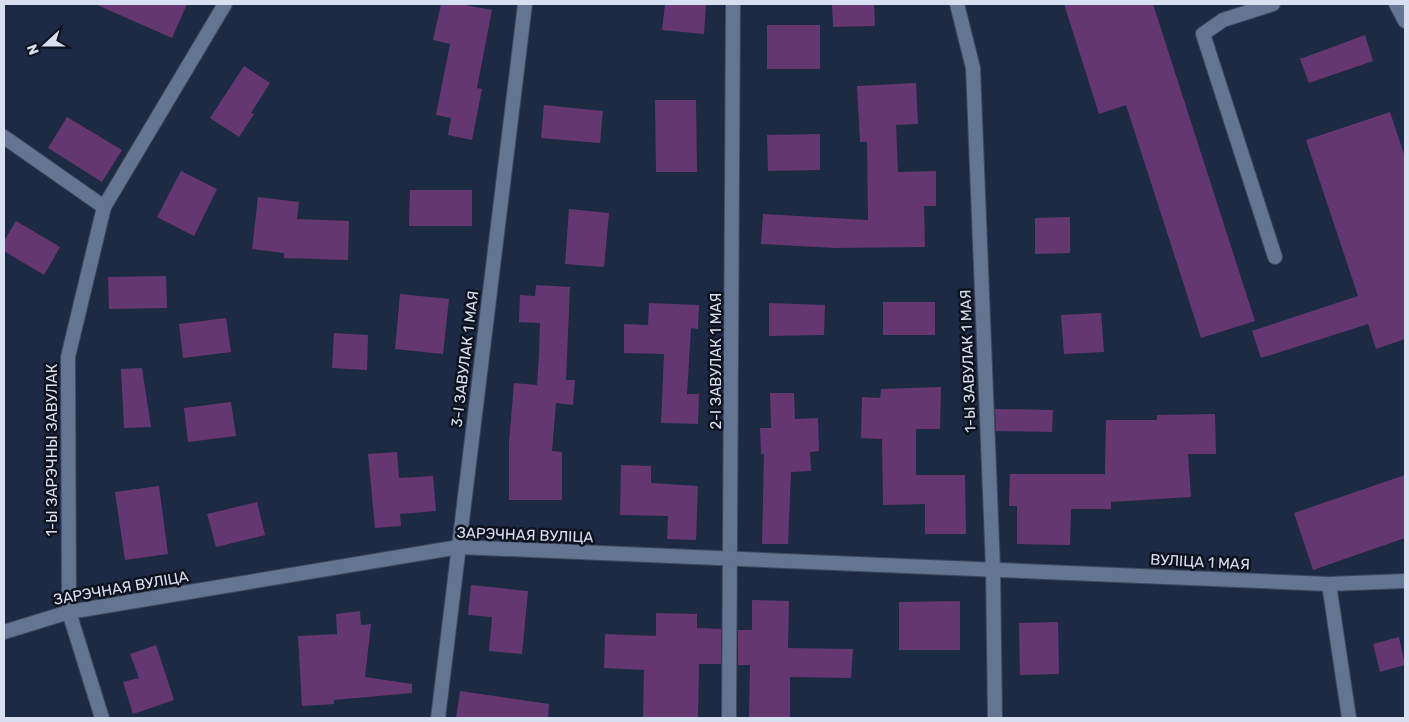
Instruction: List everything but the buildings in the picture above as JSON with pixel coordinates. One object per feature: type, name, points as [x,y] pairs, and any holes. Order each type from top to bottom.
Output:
[{"type":"street","name":"1-Ы ЗАРЭЧНЫ ЗАВУЛАК","points":[[102,718],[69,612],[68,356],[104,208],[225,4]]},
{"type":"street","name":"3-І ЗАВУЛАК 1 МАЯ","points":[[438,718],[525,4]]},
{"type":"street","name":"2-І ЗАВУЛАК 1 МАЯ","points":[[729,718],[733,4]]},
{"type":"street","name":"1-Ы ЗАВУЛАК 1 МАЯ","points":[[957,4],[973,68],[993,568],[995,718]]},
{"type":"street","points":[[1273,4],[1223,20],[1203,34],[1275,257]]},
{"type":"street","points":[[1396,4],[1405,21]]},
{"type":"street","points":[[4,137],[104,208]]},
{"type":"street","name":"ЗАРЭЧНАЯ ВУЛІЦА","points":[[4,632],[69,612],[459,547],[993,568]]},
{"type":"street","name":"ВУЛІЦА 1 МАЯ","points":[[993,568],[1329,584],[1405,581]]},
{"type":"street","points":[[1329,584],[1350,718]]}]
